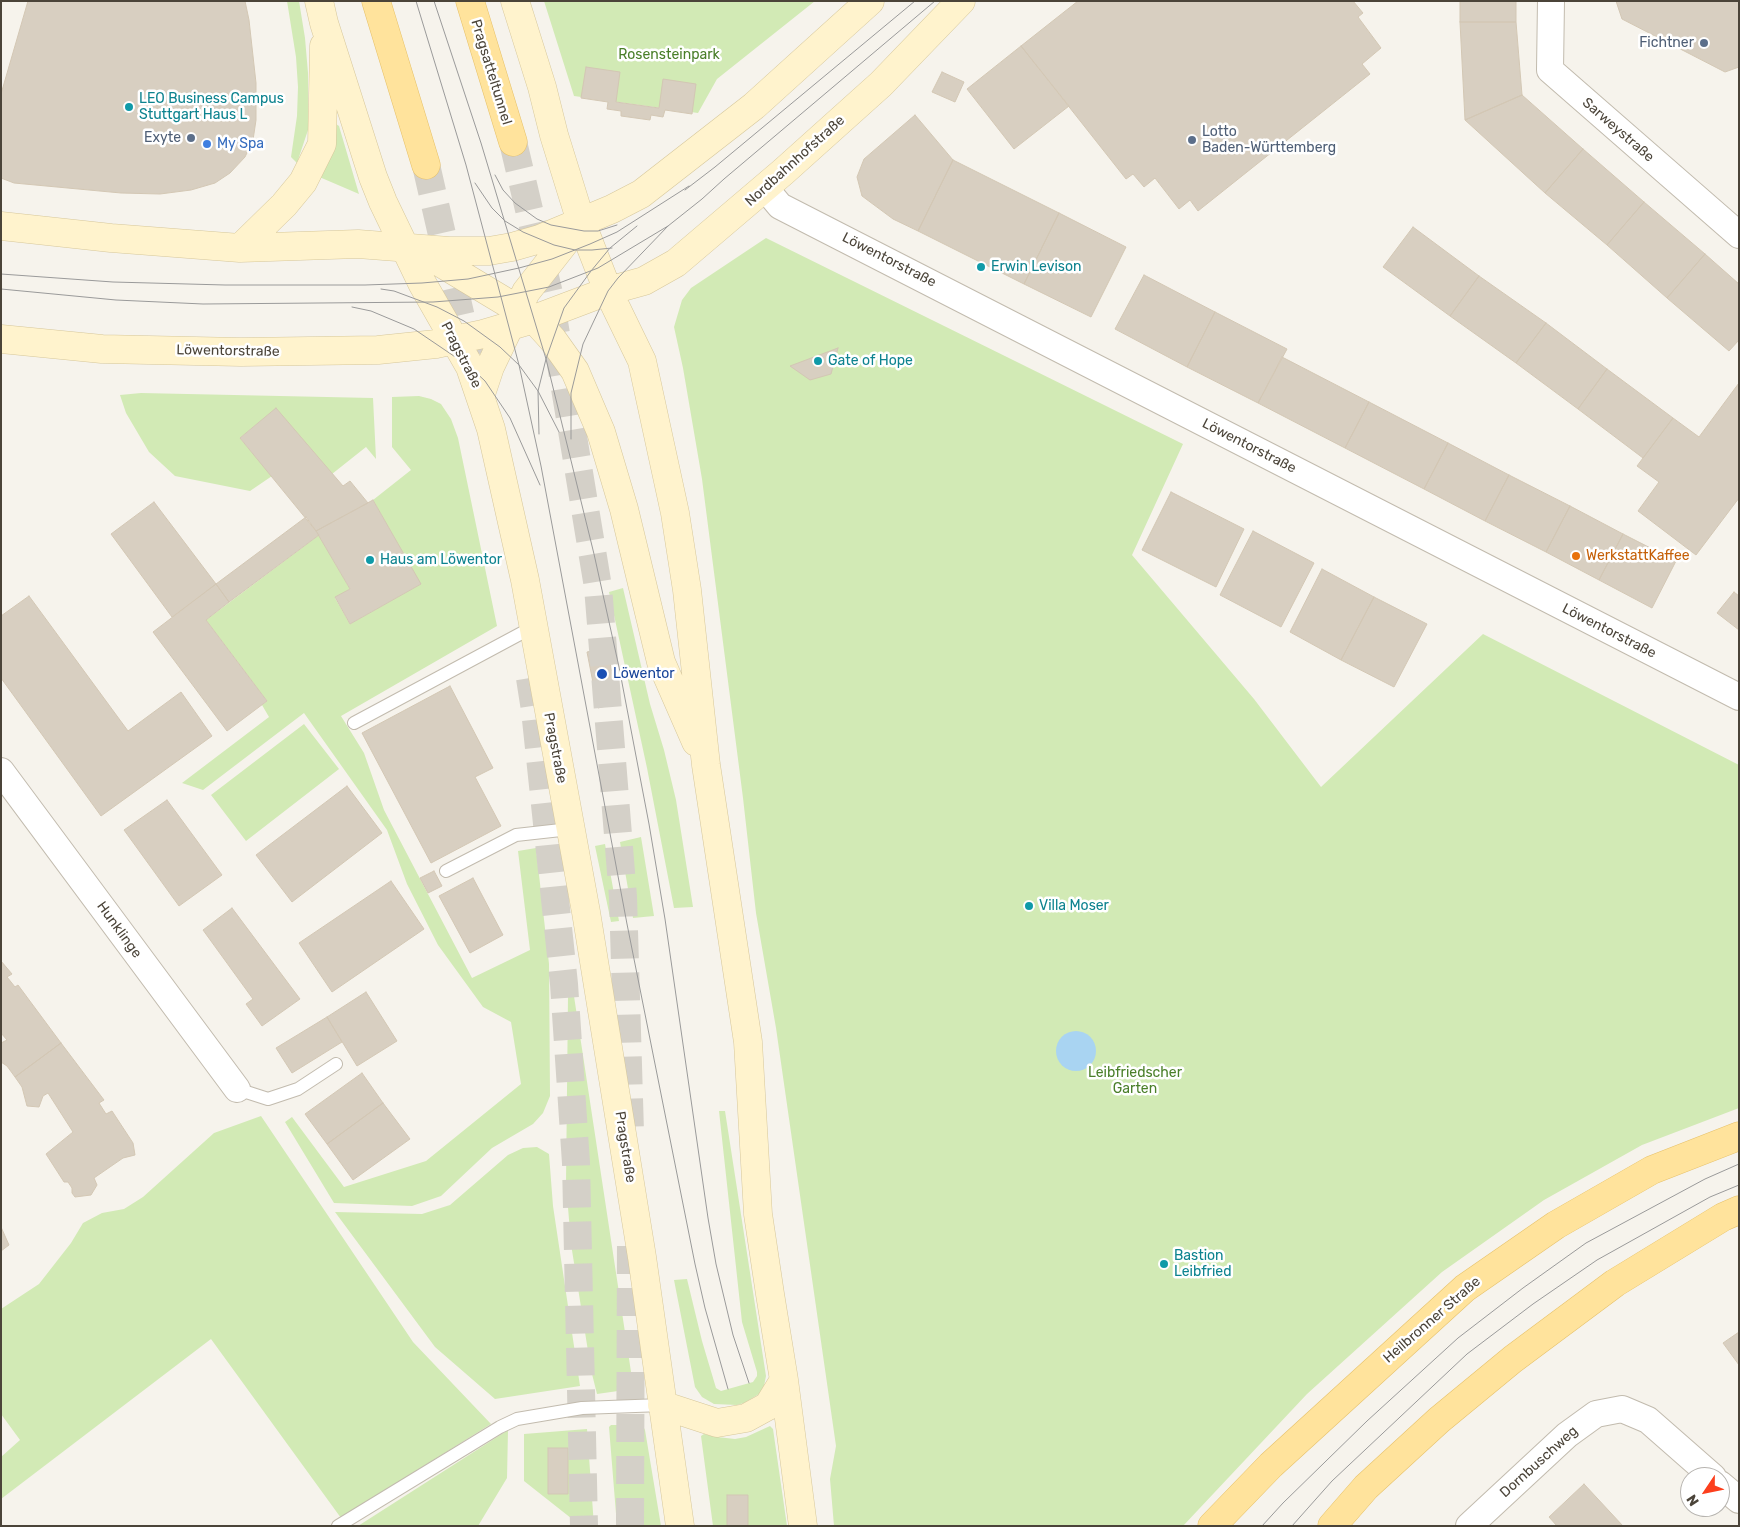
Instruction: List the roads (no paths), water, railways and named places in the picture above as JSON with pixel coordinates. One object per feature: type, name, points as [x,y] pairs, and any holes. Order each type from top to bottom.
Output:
[{"type":"main road","points":[[376,1],[426,165]]},
{"type":"main road","name":"Pragsatteltunnel","points":[[470,1],[512,142]]},
{"type":"main road","points":[[516,1],[581,222],[608,291],[642,360],[675,513],[687,590],[706,765],[748,1042],[758,1214],[784,1380],[803,1526]]},
{"type":"main road","points":[[1,226],[111,238],[240,248],[358,244],[489,252],[540,239],[612,209],[640,194],[754,106],[870,1]]},
{"type":"main road","name":"Nordbahnhofstraße","points":[[520,318],[644,281],[676,263],[765,188],[880,84],[961,1]]},
{"type":"main road","points":[[240,248],[284,205],[303,182],[322,144],[322,12]]},
{"type":"main road","name":"Pragstraße","points":[[322,12],[373,177],[422,283],[470,367],[481,394],[495,447],[533,627],[616,1090],[680,1526]]},
{"type":"main road","points":[[481,394],[490,367],[520,318],[526,292],[581,222]]},
{"type":"main road","points":[[404,247],[441,263],[553,340],[575,371],[595,417],[624,509],[661,662],[706,765]]},
{"type":"main road","name":"Löwentorstraße","points":[[1,339],[102,349],[241,352],[378,350],[484,334],[520,318]]},
{"type":"main road","name":"Heilbronner Straße","points":[[1212,1526],[1271,1465],[1464,1288],[1556,1224],[1652,1170],[1739,1136]]},
{"type":"main road","points":[[1332,1526],[1373,1481],[1439,1420],[1513,1359],[1615,1283],[1723,1217],[1739,1210]]},
{"type":"main road","points":[[662,1405],[717,1423],[746,1418],[768,1406],[784,1380]]},
{"type":"street","name":"Sarweystraße","points":[[1551,1],[1550,70],[1739,235]]},
{"type":"street","name":"Löwentorstraße","points":[[765,188],[780,206],[1739,697]]},
{"type":"street","name":"Hunklinge","points":[[1,771],[237,1089]]},
{"type":"street","name":"Dornbuschweg","points":[[1469,1526],[1566,1435],[1596,1414],[1622,1409],[1648,1420],[1702,1467]]},
{"type":"lane","points":[[354,723],[533,627]]},
{"type":"lane","points":[[446,871],[516,836],[570,829]]},
{"type":"lane","points":[[237,1089],[268,1098],[298,1089],[336,1064]]},
{"type":"lane","points":[[338,1526],[500,1427],[518,1420],[582,1408],[662,1405]]},
{"type":"water","points":[[1080,1031],[1087,1034],[1093,1040],[1096,1051],[1095,1059],[1087,1068],[1080,1071],[1072,1071],[1065,1068],[1057,1059],[1056,1047],[1059,1040],[1068,1032]]},
{"type":"tunnel","points":[[513,142],[550,298],[598,587],[623,897],[630,1132]]},
{"type":"tunnel","points":[[426,165],[471,361]]},
{"type":"tunnel","points":[[530,678],[564,984],[576,1163],[584,1526]]},
{"type":"tunnel","points":[[630,1526],[631,1240]]},
{"type":"tram line","points":[[416,1],[466,165],[519,365],[541,466],[627,924],[695,1264],[705,1308],[728,1389]]},
{"type":"tram line","points":[[434,1],[481,143],[546,359],[594,554],[619,667],[649,824],[665,919],[716,1264],[733,1335],[749,1383]]},
{"type":"tram line","points":[[685,190],[915,1]]},
{"type":"tram line","points":[[571,439],[571,393],[583,344],[608,291],[618,278],[668,226],[935,1]]},
{"type":"tram line","points":[[495,175],[503,190],[515,203],[537,219],[551,225],[584,231],[598,231],[617,225]]},
{"type":"tram line","points":[[475,183],[492,208],[505,221],[523,232],[554,245],[575,250],[612,248]]},
{"type":"tram line","points":[[1,274],[113,282],[225,285],[365,285],[468,279],[552,259],[590,244],[617,232],[689,186]]},
{"type":"tram line","points":[[539,434],[538,391],[546,359],[564,308],[610,248],[637,226]]},
{"type":"tram line","points":[[1,289],[116,300],[203,304],[433,302],[498,297],[549,287],[598,268],[668,226]]},
{"type":"tram line","points":[[381,289],[394,291],[437,307],[464,321],[500,347],[519,365],[538,391],[559,432]]},
{"type":"tram line","points":[[352,307],[371,311],[414,329],[470,367],[485,381],[510,418],[540,485]]},
{"type":"tram line","points":[[1262,1526],[1367,1421],[1458,1338],[1523,1288],[1586,1243],[1705,1179],[1739,1164]]},
{"type":"tram line","points":[[1292,1526],[1332,1481],[1467,1354],[1533,1304],[1597,1260],[1710,1197],[1739,1185]]},
{"type":"place","name":"Fichtner","points":[[1704,43]]},
{"type":"place","name":"LEO Business Campus Stuttgart Haus L","points":[[129,107]]},
{"type":"place","name":"Exyte","points":[[191,138]]},
{"type":"place","name":"Lotto Baden-Württemberg","points":[[1192,140]]},
{"type":"place","name":"My Spa","points":[[207,144]]},
{"type":"place","name":"Erwin Levison","points":[[981,267]]},
{"type":"place","name":"Gate of Hope","points":[[818,361]]},
{"type":"place","name":"WerkstattKaffee","points":[[1576,556]]},
{"type":"place","name":"Haus am Löwentor","points":[[370,560]]},
{"type":"place","name":"Löwentor","points":[[602,674]]},
{"type":"place","name":"Villa Moser","points":[[1029,906]]},
{"type":"place","name":"Bastion Leibfried","points":[[1164,1264]]},
{"type":"park label","name":"Rosensteinpark","points":[[669,55]]},
{"type":"park label","name":"Leibfriedscher Garten","points":[[1135,1082]]}]
